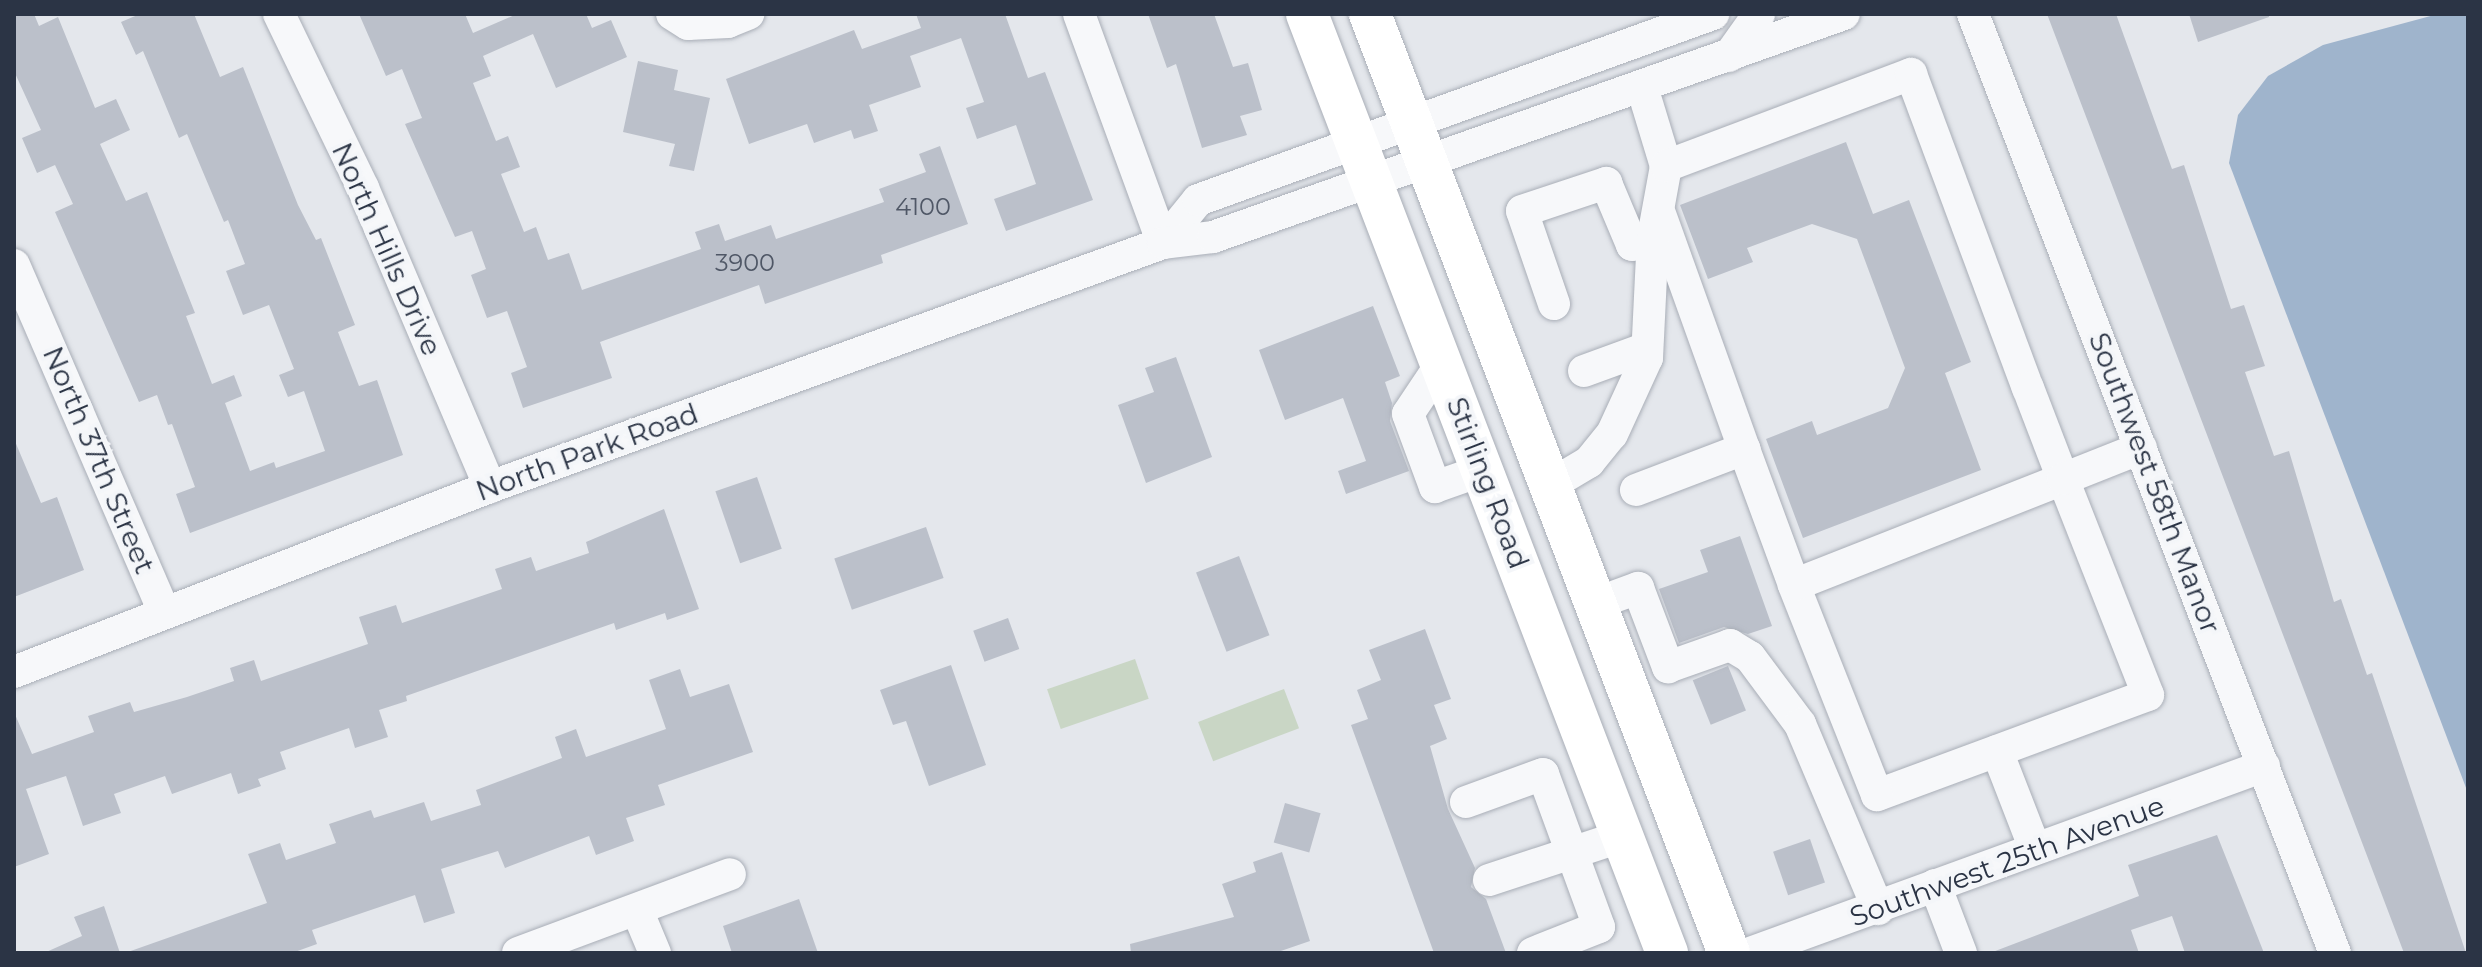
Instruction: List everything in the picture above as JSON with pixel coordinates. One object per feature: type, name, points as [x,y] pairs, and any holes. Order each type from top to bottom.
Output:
[{"type":"main road","name":"Stirling Road","points":[[1307,14],[1667,953]]},
{"type":"main road","points":[[1370,14],[1430,162],[1729,953]]},
{"type":"main road","points":[[1646,896],[1715,953]]},
{"type":"street","name":"North Hills Drive","points":[[279,14],[363,188],[490,487]]},
{"type":"street","points":[[680,19],[728,22],[748,14]]},
{"type":"street","points":[[1079,14],[1163,243]]},
{"type":"street","points":[[1163,243],[1198,200],[1713,14]]},
{"type":"street","points":[[1729,56],[1759,14]]},
{"type":"street","name":"North Park Road","points":[[14,672],[164,611],[490,487],[1163,243],[1213,237],[1844,14]]},
{"type":"street","name":"Southwest 58th Manor","points":[[1973,14],[2335,953]]},
{"type":"street","points":[[1656,225],[1877,795],[2148,695],[1911,74],[1666,166]]},
{"type":"street","points":[[1552,484],[1589,462],[1612,434],[1647,348],[1656,225],[1666,166],[1642,87]]},
{"type":"street","points":[[1554,304],[1522,211],[1606,183],[1632,245],[1656,225]]},
{"type":"street","name":"North 37th Street","points":[[14,265],[164,611]]},
{"type":"street","points":[[1584,371],[1647,348]]},
{"type":"street","points":[[1442,363],[1408,414],[1435,487],[1483,470]]},
{"type":"street","points":[[1794,585],[2141,448]]},
{"type":"street","points":[[1636,490],[1744,449]]},
{"type":"street","points":[[1597,603],[1638,588],[1668,667],[1730,645],[1750,657],[1800,724],[1878,909]]},
{"type":"street","points":[[1997,751],[2035,849]]},
{"type":"street","name":"Southwest 25th Avenue","points":[[1750,953],[1824,942],[1878,909],[1935,885],[2264,766]]},
{"type":"street","points":[[1466,802],[1543,774],[1599,927],[1533,953]]},
{"type":"street","points":[[1489,880],[1556,855],[1574,855],[1623,836]]},
{"type":"street","points":[[518,953],[730,874]]},
{"type":"street","points":[[1935,885],[1961,953]]},
{"type":"street","points":[[637,910],[655,953]]},
{"type":"green space","points":[[1135,659],[1149,699],[1061,729],[1047,689]]},
{"type":"green space","points":[[1284,689],[1299,728],[1213,761],[1198,722]]},
{"type":"water","points":[[2438,14],[2468,14],[2468,793],[2229,163],[2238,115],[2268,76],[2323,45]]},
{"type":"building","points":[[14,14],[34,14],[39,26],[58,17],[95,108],[116,99],[130,130],[100,144],[126,201],[147,192],[195,313],[186,316],[212,384],[234,375],[242,396],[225,403],[250,471],[274,462],[276,468],[325,451],[304,391],[288,397],[279,375],[294,369],[269,305],[243,315],[226,271],[245,264],[228,220],[224,222],[187,134],[179,138],[143,51],[136,55],[121,22],[140,14],[194,14],[220,77],[243,67],[298,205],[316,240],[321,238],[355,325],[338,332],[359,386],[377,380],[403,455],[190,533],[176,494],[195,487],[172,424],[168,425],[157,395],[139,402],[55,212],[73,204],[55,165],[37,173],[22,138],[41,130],[14,71]]},
{"type":"building","points":[[359,14],[465,14],[473,33],[517,14],[586,14],[592,28],[611,20],[627,57],[556,88],[533,34],[483,56],[491,76],[473,83],[496,141],[508,136],[520,167],[501,174],[524,232],[536,227],[548,260],[569,253],[582,290],[701,249],[695,232],[719,224],[725,241],[771,225],[776,239],[884,202],[879,189],[926,172],[919,154],[940,146],[968,224],[881,255],[883,263],[765,304],[759,285],[600,342],[612,378],[523,408],[511,373],[527,367],[507,311],[487,318],[471,275],[486,269],[472,231],[455,237],[405,124],[422,118],[402,69],[386,76]]},
{"type":"building","points":[[916,14],[1005,14],[1028,78],[1045,72],[1093,200],[1006,231],[994,199],[1036,184],[1016,125],[977,139],[966,108],[984,102],[961,38],[910,56],[921,87],[869,105],[878,131],[854,139],[851,130],[814,143],[807,124],[749,144],[726,79],[854,30],[862,49],[921,28]]},
{"type":"building","points":[[1148,14],[1214,14],[1233,67],[1248,63],[1262,110],[1240,116],[1247,135],[1202,148],[1176,64],[1167,68]]},
{"type":"building","points":[[2047,14],[2116,14],[2172,169],[2184,165],[2231,309],[2244,305],[2265,366],[2245,372],[2274,456],[2289,451],[2334,602],[2341,599],[2367,675],[2372,673],[2466,953],[2404,953]]},
{"type":"building","points":[[2189,14],[2269,14],[2269,17],[2198,42]]},
{"type":"building","points":[[638,61],[678,70],[674,90],[710,98],[694,171],[669,166],[675,144],[623,132]]},
{"type":"building","points":[[1846,142],[1873,214],[1909,200],[1971,362],[1945,373],[1981,470],[1803,538],[1766,439],[1812,421],[1817,435],[1888,408],[1905,368],[1857,239],[1812,224],[1747,248],[1753,262],[1708,279],[1680,205]]},
{"type":"building","points":[[1373,306],[1400,376],[1385,382],[1392,403],[1390,421],[1409,471],[1346,494],[1338,471],[1366,461],[1343,398],[1285,420],[1259,350]]},
{"type":"building","points":[[1176,357],[1212,457],[1146,483],[1118,405],[1154,392],[1145,368]]},
{"type":"building","points":[[14,439],[41,503],[57,497],[84,570],[14,597]]},
{"type":"building","points":[[757,477],[782,549],[740,563],[715,491]]},
{"type":"building","points":[[664,509],[699,609],[667,620],[665,613],[616,630],[614,623],[406,696],[407,701],[379,710],[388,737],[355,748],[349,728],[280,752],[286,769],[258,779],[261,786],[238,794],[231,773],[172,794],[165,776],[114,794],[121,813],[83,826],[66,776],[26,789],[49,854],[14,867],[14,712],[32,754],[94,732],[88,716],[130,702],[134,712],[187,697],[234,681],[230,668],[254,660],[261,681],[368,644],[359,617],[396,605],[402,623],[502,589],[495,569],[531,557],[536,571],[589,553],[586,542]]},
{"type":"building","points":[[926,527],[944,578],[852,610],[834,559]]},
{"type":"building","points":[[1740,536],[1772,626],[1748,634],[1724,627],[1679,643],[1659,589],[1708,572],[1700,550]]},
{"type":"building","points":[[1239,556],[1269,635],[1227,652],[1196,572]]},
{"type":"building","points":[[1008,618],[1019,649],[985,662],[973,631]]},
{"type":"building","points":[[1425,629],[1451,699],[1434,705],[1447,739],[1430,746],[1448,809],[1475,868],[1471,887],[1486,899],[1506,953],[1434,953],[1351,725],[1368,719],[1357,690],[1381,680],[1369,650]]},
{"type":"building","points":[[951,665],[986,765],[929,786],[906,721],[893,725],[880,690]]},
{"type":"building","points":[[1728,666],[1746,711],[1711,725],[1693,680]]},
{"type":"building","points":[[680,669],[690,697],[729,684],[753,752],[658,785],[665,805],[626,818],[634,841],[596,855],[589,836],[505,868],[498,851],[441,869],[455,913],[424,923],[415,895],[312,930],[317,944],[292,953],[125,953],[267,903],[248,854],[280,843],[286,860],[336,843],[329,824],[371,810],[374,818],[424,802],[431,821],[481,805],[476,790],[562,758],[555,737],[576,729],[586,757],[666,729],[649,680]]},
{"type":"building","points":[[1285,803],[1321,813],[1309,853],[1274,842]]},
{"type":"building","points":[[2217,835],[2264,953],[2185,953],[2172,916],[2131,930],[2139,953],[1990,953],[2139,896],[2128,865]]},
{"type":"building","points":[[1810,839],[1825,882],[1788,895],[1773,852]]},
{"type":"building","points":[[1282,852],[1310,941],[1275,953],[1131,953],[1130,944],[1234,917],[1222,884],[1256,872],[1253,862]]},
{"type":"building","points":[[799,899],[818,953],[732,953],[723,926]]},
{"type":"building","points":[[104,906],[120,953],[44,953],[82,936],[74,917]]}]
